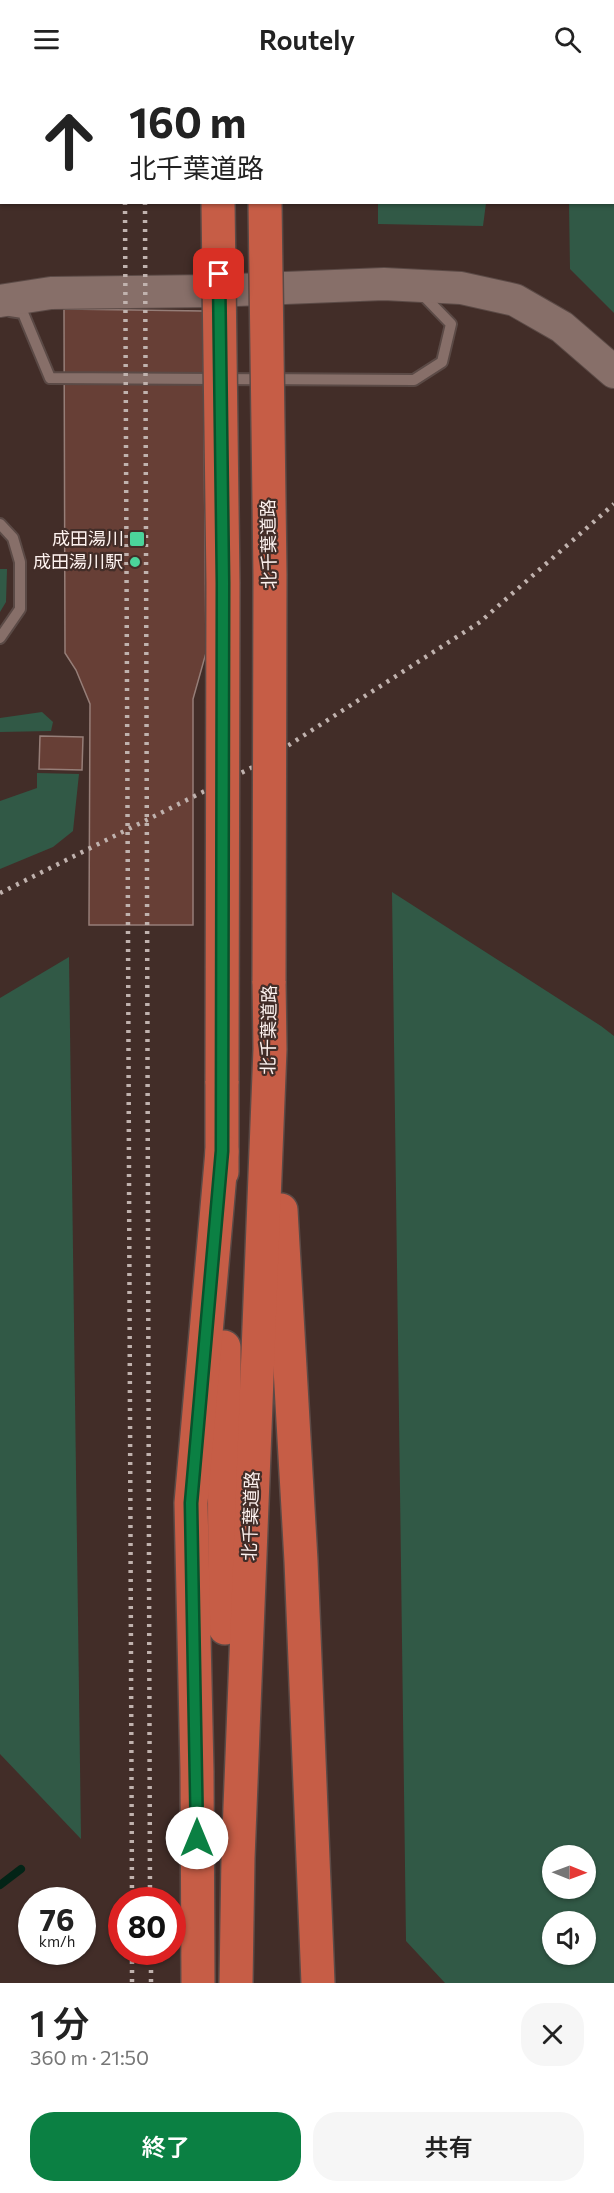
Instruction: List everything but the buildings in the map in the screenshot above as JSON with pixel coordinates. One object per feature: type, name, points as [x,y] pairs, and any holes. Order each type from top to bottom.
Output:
[{"type":"highway","name":"北千葉道路","points":[[219,204],[223,583],[222,1151],[225,1705],[238,1858]]},
{"type":"highway","name":"北千葉道路","points":[[236,1983],[238,1858],[270,1049],[270,574],[265,204]]},
{"type":"highway","points":[[270,1049],[293,1400],[318,1983]]},
{"type":"highway","points":[[198,1983],[191,1503],[222,1151]]},
{"type":"street","points":[[0,301],[51,293],[210,291],[384,285],[461,288],[515,300],[562,327],[614,372]]},
{"type":"lane","points":[[0,310],[23,313],[50,378],[414,380],[442,362],[451,324],[414,286]]},
{"type":"lane","points":[[0,524],[13,538],[21,562],[20,609],[0,638]]},
{"type":"green space","points":[[378,204],[486,204],[483,226],[378,224]]},
{"type":"green space","points":[[569,204],[614,204],[614,313],[570,269]]},
{"type":"green space","points":[[0,569],[7,569],[6,602],[0,612]]},
{"type":"green space","points":[[42,712],[53,722],[51,731],[0,732],[0,718]]},
{"type":"green space","points":[[37,773],[79,774],[73,831],[53,847],[0,869],[0,801],[37,788]]},
{"type":"green space","points":[[392,892],[614,1036],[614,1983],[445,1983],[406,1941]]},
{"type":"green space","points":[[69,957],[81,1839],[0,1754],[0,998]]},
{"type":"waterway","points":[[0,1885],[21,1869]]},
{"type":"railway","points":[[125,204],[132,1887]]},
{"type":"railway","points":[[145,204],[150,1887]]},
{"type":"railway","points":[[0,893],[261,763],[480,622],[614,504]]},
{"type":"railway","points":[[132,1965],[132,1983]]},
{"type":"railway","points":[[151,1965],[151,1983]]},
{"type":"place","name":"成田湯川","points":[[137,539]]},
{"type":"place","name":"成田湯川駅","points":[[135,562]]},
{"type":"route","points":[[197,1838],[191,1503],[222,1151],[223,583],[219,274]]}]
